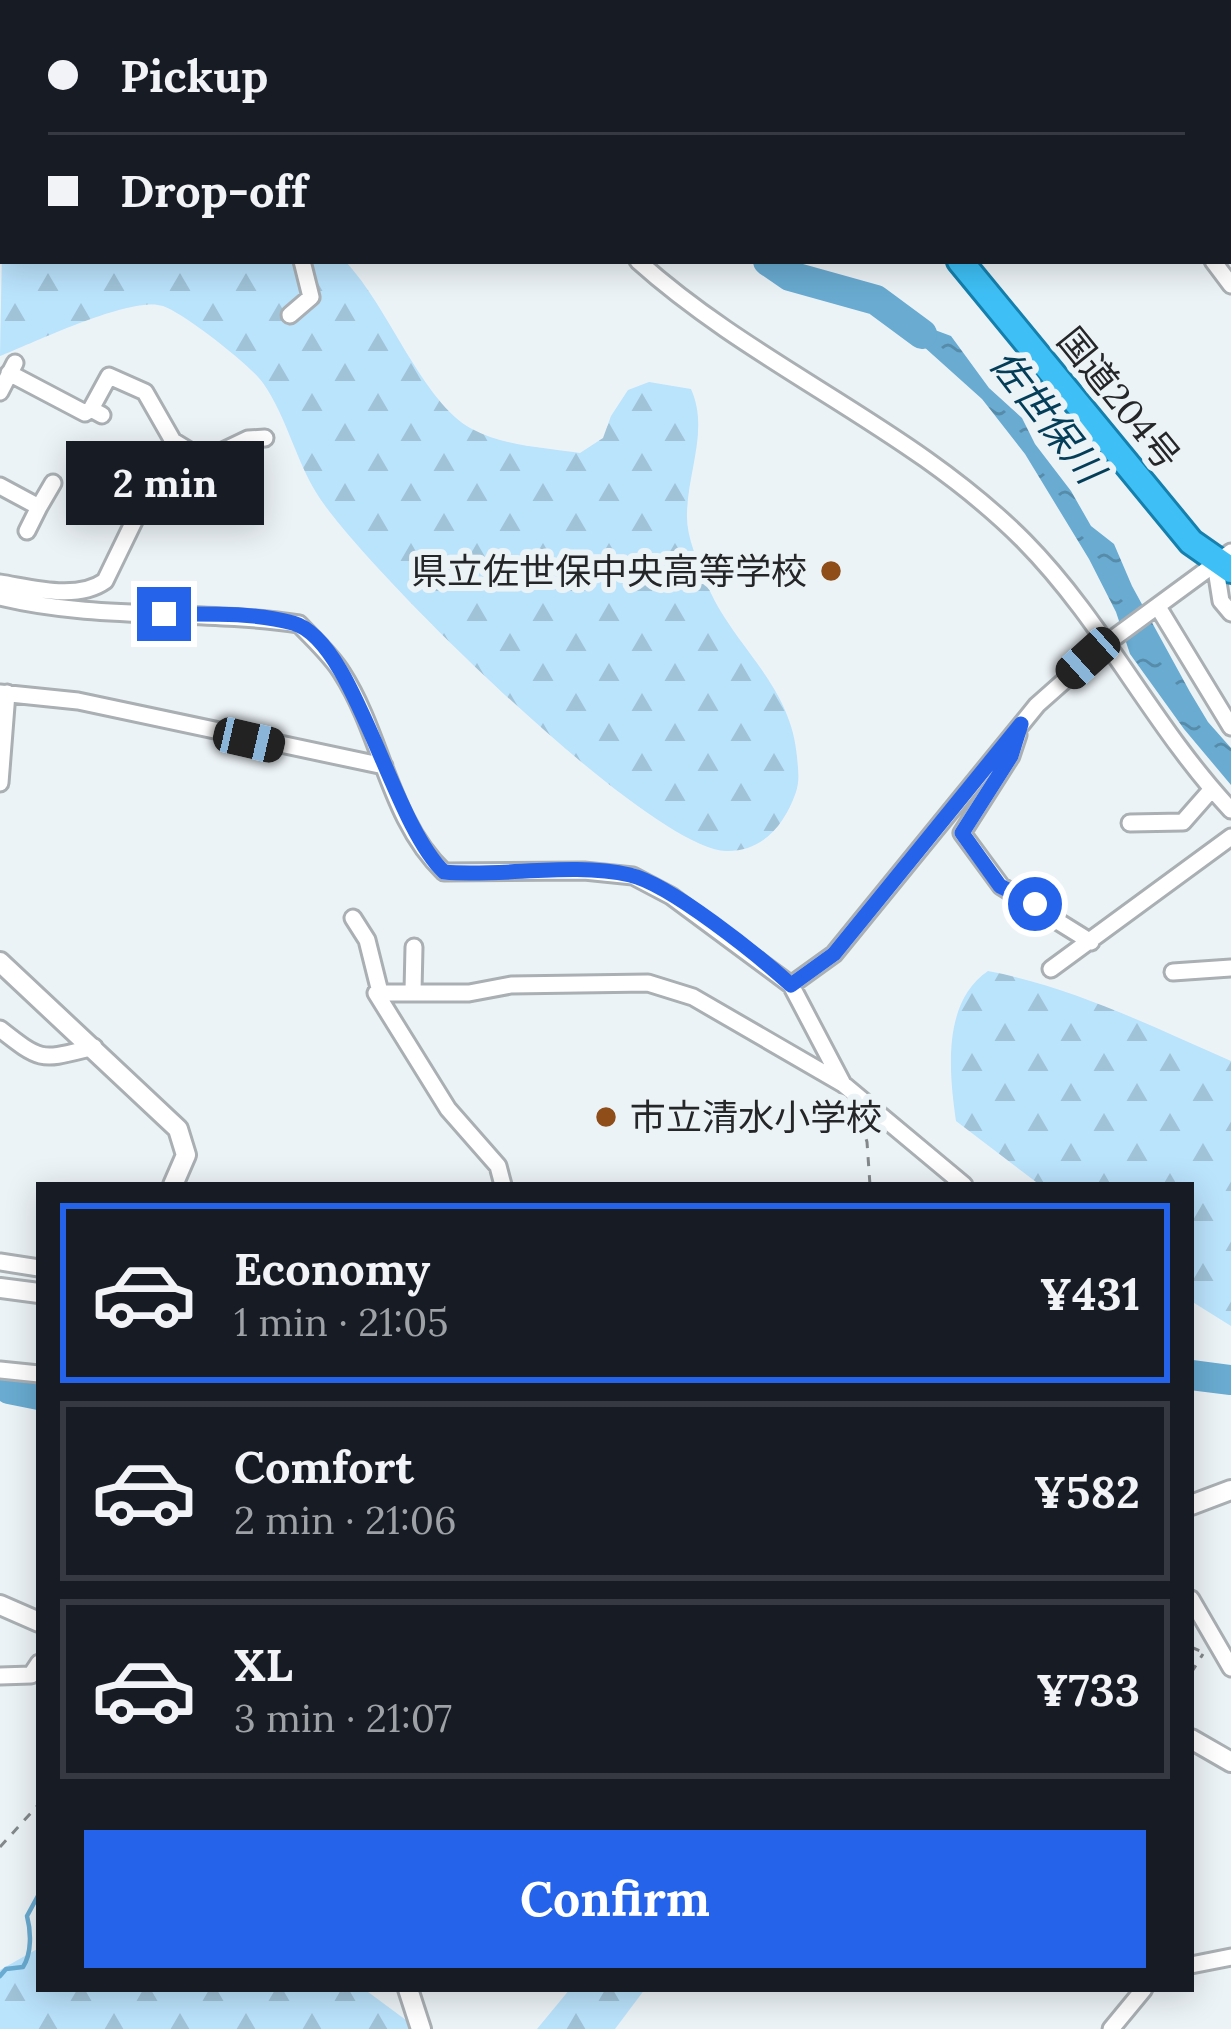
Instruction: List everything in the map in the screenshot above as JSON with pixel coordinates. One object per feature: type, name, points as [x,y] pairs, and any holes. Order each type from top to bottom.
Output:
[{"type":"highway","name":"国道204号","points":[[962,264],[1191,542],[1226,562]]},
{"type":"street","points":[[290,315],[311,298],[303,264]]},
{"type":"street","points":[[642,264],[691,305],[924,458],[1022,538],[1076,600],[1163,725],[1231,810]]},
{"type":"street","points":[[0,392],[12,368],[86,412],[96,412],[109,376],[146,392],[173,441],[204,460],[248,439],[265,438]]},
{"type":"street","points":[[0,584],[48,591],[92,590],[105,581],[173,441]]},
{"type":"street","points":[[27,531],[53,483]]},
{"type":"street","points":[[0,486],[39,506]]},
{"type":"street","points":[[791,985],[834,954],[1021,724],[1107,643],[1226,562]]},
{"type":"street","points":[[1226,562],[1221,601],[1231,613]]},
{"type":"street","points":[[0,597],[50,609],[206,614],[299,624],[343,674],[412,830],[444,872],[584,871],[634,876],[671,896],[791,985],[844,1084]]},
{"type":"street","points":[[1153,611],[1231,727]]},
{"type":"street","points":[[0,783],[3,693],[78,701],[384,766]]},
{"type":"street","points":[[1021,724],[1011,756],[962,833],[1000,886],[1090,942]]},
{"type":"street","points":[[1130,824],[1183,822],[1212,789]]},
{"type":"street","points":[[1051,969],[1231,837]]},
{"type":"street","points":[[353,918],[367,940],[380,992]]},
{"type":"street","points":[[413,991],[415,947]]},
{"type":"street","points":[[0,962],[178,1129],[186,1156],[174,1182]]},
{"type":"street","points":[[1173,972],[1231,968]]},
{"type":"street","points":[[502,1182],[498,1166],[448,1108],[376,992],[469,993],[511,985],[647,983],[693,998],[844,1084],[960,1182]]},
{"type":"street","points":[[0,1029],[32,1054],[47,1059],[94,1047]]},
{"type":"street","points":[[0,1262],[36,1268]]},
{"type":"street","points":[[0,1288],[36,1293]]},
{"type":"street","points":[[0,1370],[34,1374]]},
{"type":"street","points":[[1194,1504],[1231,1490]]},
{"type":"street","points":[[1194,1603],[1230,1665]]},
{"type":"street","points":[[0,1605],[36,1621]]},
{"type":"street","points":[[0,1676],[31,1675],[36,1668]]},
{"type":"street","points":[[1194,1741],[1231,1762]]},
{"type":"street","points":[[1194,1964],[1231,1957]]},
{"type":"street","points":[[409,1992],[421,2029]]},
{"type":"street","points":[[1111,2029],[1142,1992]]},
{"type":"path","points":[[857,1095],[869,1182]]},
{"type":"path","points":[[1194,1668],[1204,1653]]},
{"type":"path","points":[[0,1847],[36,1807]]},
{"type":"green space","points":[[2,264],[348,264],[437,398],[472,429],[497,439],[580,453],[603,438],[628,390],[649,382],[691,389],[698,419],[688,497],[690,539],[717,605],[772,686],[792,731],[798,783],[779,825],[751,847],[726,851],[688,838],[575,757],[391,582],[319,497],[263,383],[232,353],[172,310],[148,304],[129,307],[0,356]]},
{"type":"green space","points":[[988,971],[1020,978],[1082,998],[1231,1061],[1231,1326],[1194,1303],[1194,1182],[1036,1182],[956,1121],[952,1039],[973,984]]},
{"type":"green space","points":[[36,1950],[36,1992],[368,1992],[413,2029],[0,2029],[0,1970]]},
{"type":"green space","points":[[568,1992],[643,1992],[615,2029],[537,2029]]},
{"type":"water","points":[[884,311],[951,336],[989,388],[1022,418],[1091,526],[1114,544],[1190,692],[1231,748],[1231,785],[1130,654],[1116,612],[1089,559],[1025,454],[982,399]]},
{"type":"waterway","name":"佐世保川","points":[[772,264],[790,276],[876,300],[922,334]]},
{"type":"waterway","points":[[1194,1375],[1231,1380]]},
{"type":"waterway","points":[[0,1380],[9,1389],[36,1394]]},
{"type":"waterway","points":[[0,1976],[6,1969],[23,1967],[26,1961],[27,1916],[36,1900]]},
{"type":"place","name":"県立佐世保中央高等学校","points":[[831,571]]},
{"type":"place","name":"市立清水小学校","points":[[606,1117]]},
{"type":"route","points":[[164,614],[299,624],[343,674],[412,830],[444,872],[584,871],[634,876],[671,896],[791,985],[834,954],[1021,724],[1011,756],[962,833],[1000,886],[1035,904]]}]
